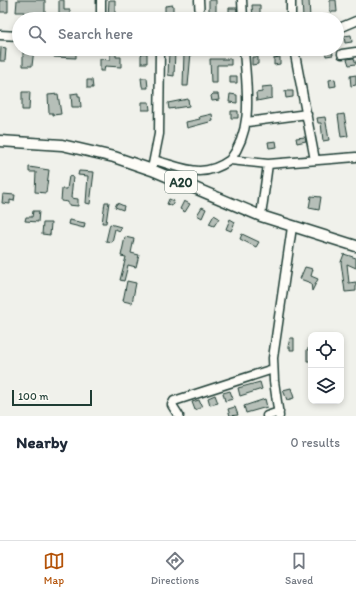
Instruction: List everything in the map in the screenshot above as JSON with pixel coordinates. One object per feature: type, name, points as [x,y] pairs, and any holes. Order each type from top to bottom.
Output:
[{"type":"main road","name":"A20","points":[[0,141],[46,144],[82,149],[153,165],[261,216],[356,246]]},
{"type":"street","points":[[101,0],[101,12]]},
{"type":"street","points":[[199,0],[200,12]]},
{"type":"street","points":[[242,0],[243,12]]},
{"type":"street","points":[[291,0],[292,12]]},
{"type":"street","points":[[344,26],[356,21]]},
{"type":"street","points":[[0,35],[12,36]]},
{"type":"street","points":[[344,54],[356,52]]},
{"type":"street","points":[[160,56],[159,134],[153,165],[206,172],[221,166],[230,160],[243,139],[247,122],[244,56]]},
{"type":"street","points":[[295,56],[315,160]]},
{"type":"street","points":[[247,122],[307,114]]},
{"type":"street","points":[[230,160],[268,164],[356,157]]},
{"type":"street","points":[[261,216],[268,164]]},
{"type":"street","points":[[267,416],[279,414],[273,369],[274,339],[292,227]]},
{"type":"street","points":[[179,416],[172,405],[174,401],[273,369]]},
{"type":"building","points":[[0,0],[8,0],[8,12],[0,12]]},
{"type":"building","points":[[17,0],[45,0],[45,12],[16,12]]},
{"type":"building","points":[[59,0],[64,0],[64,10],[70,10],[70,12],[59,12]]},
{"type":"building","points":[[109,0],[115,0],[115,12],[108,12]]},
{"type":"building","points":[[209,0],[216,0],[216,12],[209,12]]},
{"type":"building","points":[[302,0],[309,0],[310,12],[303,12]]},
{"type":"building","points":[[330,0],[336,0],[337,12],[330,12]]},
{"type":"building","points":[[173,5],[173,12],[165,12],[165,6]]},
{"type":"building","points":[[252,5],[260,5],[260,12],[252,12]]},
{"type":"building","points":[[229,8],[237,8],[237,12],[229,12]]},
{"type":"building","points":[[351,35],[352,42],[345,43],[344,36]]},
{"type":"building","points":[[1,47],[6,48],[5,61],[0,61]]},
{"type":"building","points":[[23,56],[33,56],[32,66],[23,66]]},
{"type":"building","points":[[76,56],[76,58],[54,57]]},
{"type":"building","points":[[110,56],[121,57],[121,67],[105,66],[104,71],[100,71],[100,59],[110,60]]},
{"type":"building","points":[[141,56],[147,56],[147,63],[141,63]]},
{"type":"building","points":[[169,56],[175,56],[174,76],[168,75]]},
{"type":"building","points":[[184,56],[191,56],[188,86],[183,86]]},
{"type":"building","points":[[252,57],[258,57],[258,64],[252,65]]},
{"type":"building","points":[[280,57],[280,64],[274,65],[274,58]]},
{"type":"building","points":[[354,58],[356,64],[349,65],[347,59]]},
{"type":"building","points":[[210,59],[231,59],[231,65],[217,65],[217,83],[211,83]]},
{"type":"building","points":[[356,75],[356,85],[351,86],[350,76]]},
{"type":"building","points":[[230,76],[237,76],[237,83],[230,83]]},
{"type":"building","points":[[141,78],[147,78],[148,88],[143,88]]},
{"type":"building","points":[[335,79],[336,86],[330,87],[329,80]]},
{"type":"building","points":[[87,80],[92,80],[93,88],[87,88]]},
{"type":"building","points":[[272,86],[272,98],[257,101],[256,93],[262,92],[262,87]]},
{"type":"building","points":[[285,91],[293,91],[293,97],[286,98]]},
{"type":"building","points":[[22,92],[30,92],[29,110],[22,110]]},
{"type":"building","points":[[78,93],[78,96],[80,96],[81,107],[72,107],[71,94]]},
{"type":"building","points":[[58,94],[61,114],[53,115],[53,113],[49,113],[48,95]]},
{"type":"building","points":[[213,94],[218,94],[219,100],[212,101],[211,96]]},
{"type":"building","points":[[230,94],[237,95],[237,103],[229,102]]},
{"type":"building","points":[[188,99],[189,106],[169,109],[168,103]]},
{"type":"building","points":[[142,102],[149,102],[150,110],[142,110]]},
{"type":"building","points":[[231,111],[238,111],[238,118],[231,118]]},
{"type":"building","points":[[212,114],[213,121],[187,128],[186,122],[200,119],[199,117]]},
{"type":"building","points":[[344,114],[348,136],[341,137],[338,115]]},
{"type":"building","points":[[325,117],[329,140],[323,141],[321,123],[318,123],[317,118]]},
{"type":"building","points":[[305,137],[306,141],[297,143],[296,138]]},
{"type":"building","points":[[276,141],[277,147],[269,148],[268,142]]},
{"type":"building","points":[[29,167],[49,170],[46,193],[35,192],[36,172],[29,172]]},
{"type":"building","points":[[79,171],[94,172],[90,204],[86,203],[88,176],[78,175]]},
{"type":"building","points":[[69,176],[73,177],[71,198],[78,199],[78,206],[68,205],[68,202],[61,201],[62,189],[67,189]]},
{"type":"building","points":[[3,194],[15,195],[14,201],[10,200],[10,204],[2,203]]},
{"type":"building","points":[[311,196],[321,197],[319,210],[309,208]]},
{"type":"building","points":[[169,199],[174,201],[172,206],[167,204]]},
{"type":"building","points":[[184,201],[190,204],[185,212],[180,209]]},
{"type":"building","points":[[105,202],[109,202],[106,223],[102,223]]},
{"type":"building","points":[[117,203],[124,206],[123,210],[115,207]]},
{"type":"building","points":[[202,207],[206,209],[202,218],[197,215]]},
{"type":"building","points":[[33,211],[39,211],[38,222],[25,221],[26,217],[32,217]]},
{"type":"building","points":[[214,215],[219,218],[214,226],[209,224]]},
{"type":"building","points":[[230,219],[235,222],[231,231],[226,229]]},
{"type":"building","points":[[69,220],[85,223],[84,228],[68,224]]},
{"type":"building","points":[[43,223],[51,223],[50,235],[42,234]]},
{"type":"building","points":[[110,224],[121,227],[120,231],[115,229],[112,242],[106,241]]},
{"type":"building","points":[[242,234],[259,242],[256,247],[240,239]]},
{"type":"building","points":[[125,237],[134,239],[131,253],[139,255],[136,267],[128,265],[124,281],[120,280],[126,257],[121,256]]},
{"type":"building","points":[[344,254],[356,258],[356,268],[347,264],[349,283],[356,282],[356,291],[345,292],[341,262]]},
{"type":"building","points":[[305,267],[313,269],[311,276],[318,279],[312,291],[311,283],[300,279]]},
{"type":"building","points":[[127,281],[136,283],[132,303],[123,301]]},
{"type":"building","points":[[290,338],[294,338],[294,350],[290,350],[290,347],[288,347]]},
{"type":"building","points":[[307,349],[308,349],[308,361]]},
{"type":"building","points":[[260,382],[262,389],[240,396],[238,388]]},
{"type":"building","points":[[291,388],[294,398],[287,400],[283,390]]},
{"type":"building","points":[[230,391],[233,399],[225,401],[223,393]]},
{"type":"building","points":[[215,395],[218,403],[210,405],[208,398]]},
{"type":"building","points":[[265,399],[267,407],[246,413],[244,406]]},
{"type":"building","points":[[199,400],[202,407],[195,410],[192,402]]},
{"type":"building","points":[[235,407],[238,415],[230,416],[228,409]]}]
